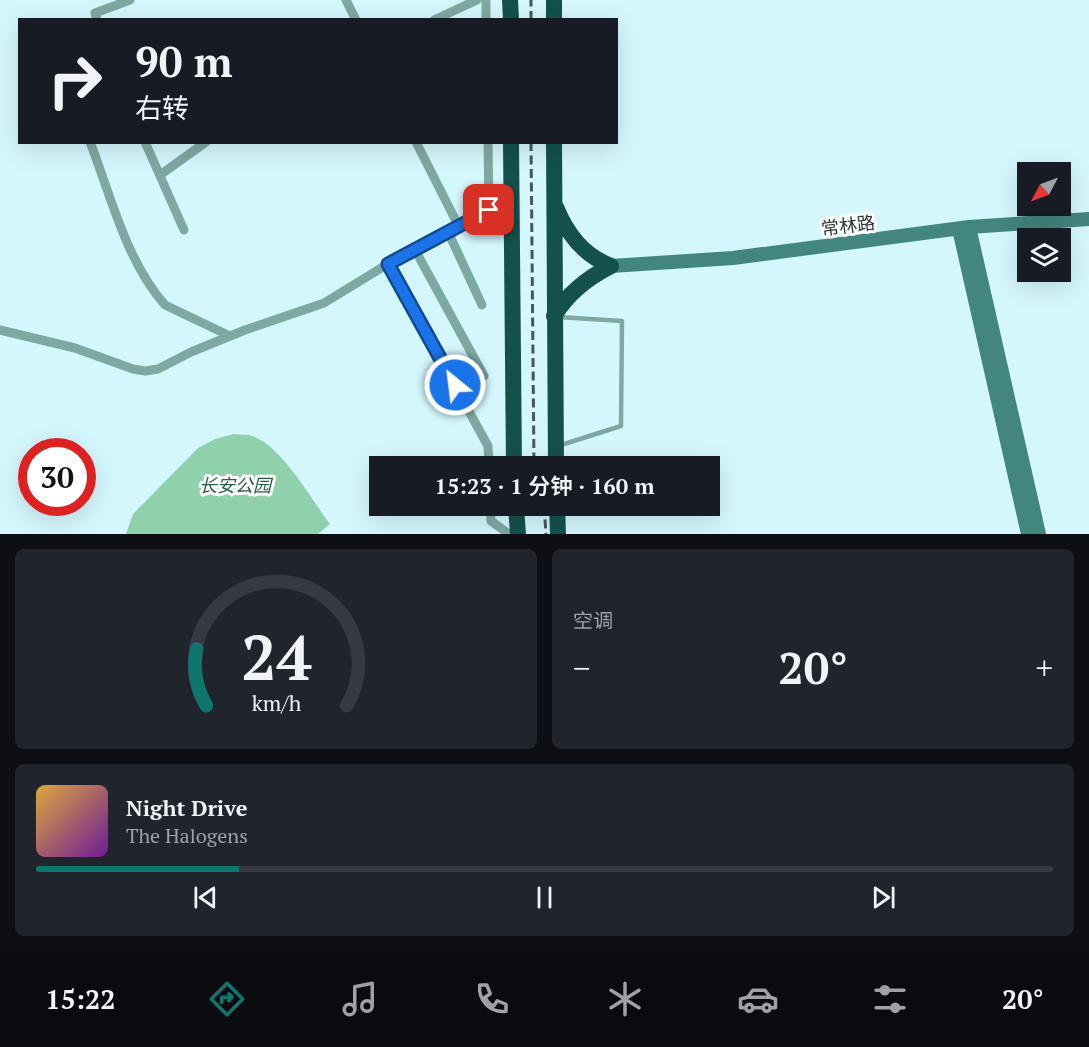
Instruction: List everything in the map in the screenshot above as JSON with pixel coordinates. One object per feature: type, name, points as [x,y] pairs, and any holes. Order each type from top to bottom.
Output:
[{"type":"highway","points":[[510,0],[510,18]]},
{"type":"highway","points":[[554,0],[554,18]]},
{"type":"highway","points":[[511,144],[514,456]]},
{"type":"highway","points":[[554,144],[555,456]]},
{"type":"highway","points":[[554,201],[568,232],[577,243],[601,262],[611,266]]},
{"type":"highway","points":[[554,317],[562,303],[581,284],[611,266]]},
{"type":"highway","points":[[517,516],[518,534]]},
{"type":"highway","points":[[557,516],[558,534]]},
{"type":"street","points":[[96,18],[95,13],[130,0]]},
{"type":"street","points":[[346,0],[355,18]]},
{"type":"street","points":[[438,18],[477,0]]},
{"type":"street","points":[[486,0],[486,18]]},
{"type":"street","points":[[91,144],[135,260],[159,298],[165,305],[230,336]]},
{"type":"street","points":[[146,144],[184,230]]},
{"type":"street","points":[[160,175],[203,144]]},
{"type":"street","points":[[417,144],[459,227]]},
{"type":"street","points":[[488,144],[489,210]]},
{"type":"street","points":[[0,330],[75,348],[145,371],[158,369],[230,336],[324,303],[414,248],[449,234],[489,210],[511,203]]},
{"type":"street","name":"常林路","points":[[611,266],[733,258],[964,228],[1089,219]]},
{"type":"street","points":[[964,228],[1028,534]]},
{"type":"street","points":[[964,228],[1039,534]]},
{"type":"street","points":[[449,234],[483,305]]},
{"type":"street","points":[[414,248],[484,376]]},
{"type":"street","points":[[388,264],[488,446],[488,456]]},
{"type":"street","points":[[491,516],[491,521],[509,534]]},
{"type":"lane","points":[[554,317],[622,321],[621,426],[555,447]]},
{"type":"green space","name":"长安公园","points":[[234,434],[252,436],[274,450],[295,474],[330,524],[318,534],[126,534],[133,514],[198,448],[215,439]]},
{"type":"railway","points":[[531,0],[531,18]]},
{"type":"railway","points":[[531,144],[534,456]]},
{"type":"railway","points":[[545,516],[546,534]]},
{"type":"route","points":[[455,385],[388,264],[414,248],[449,234],[489,210]]}]
